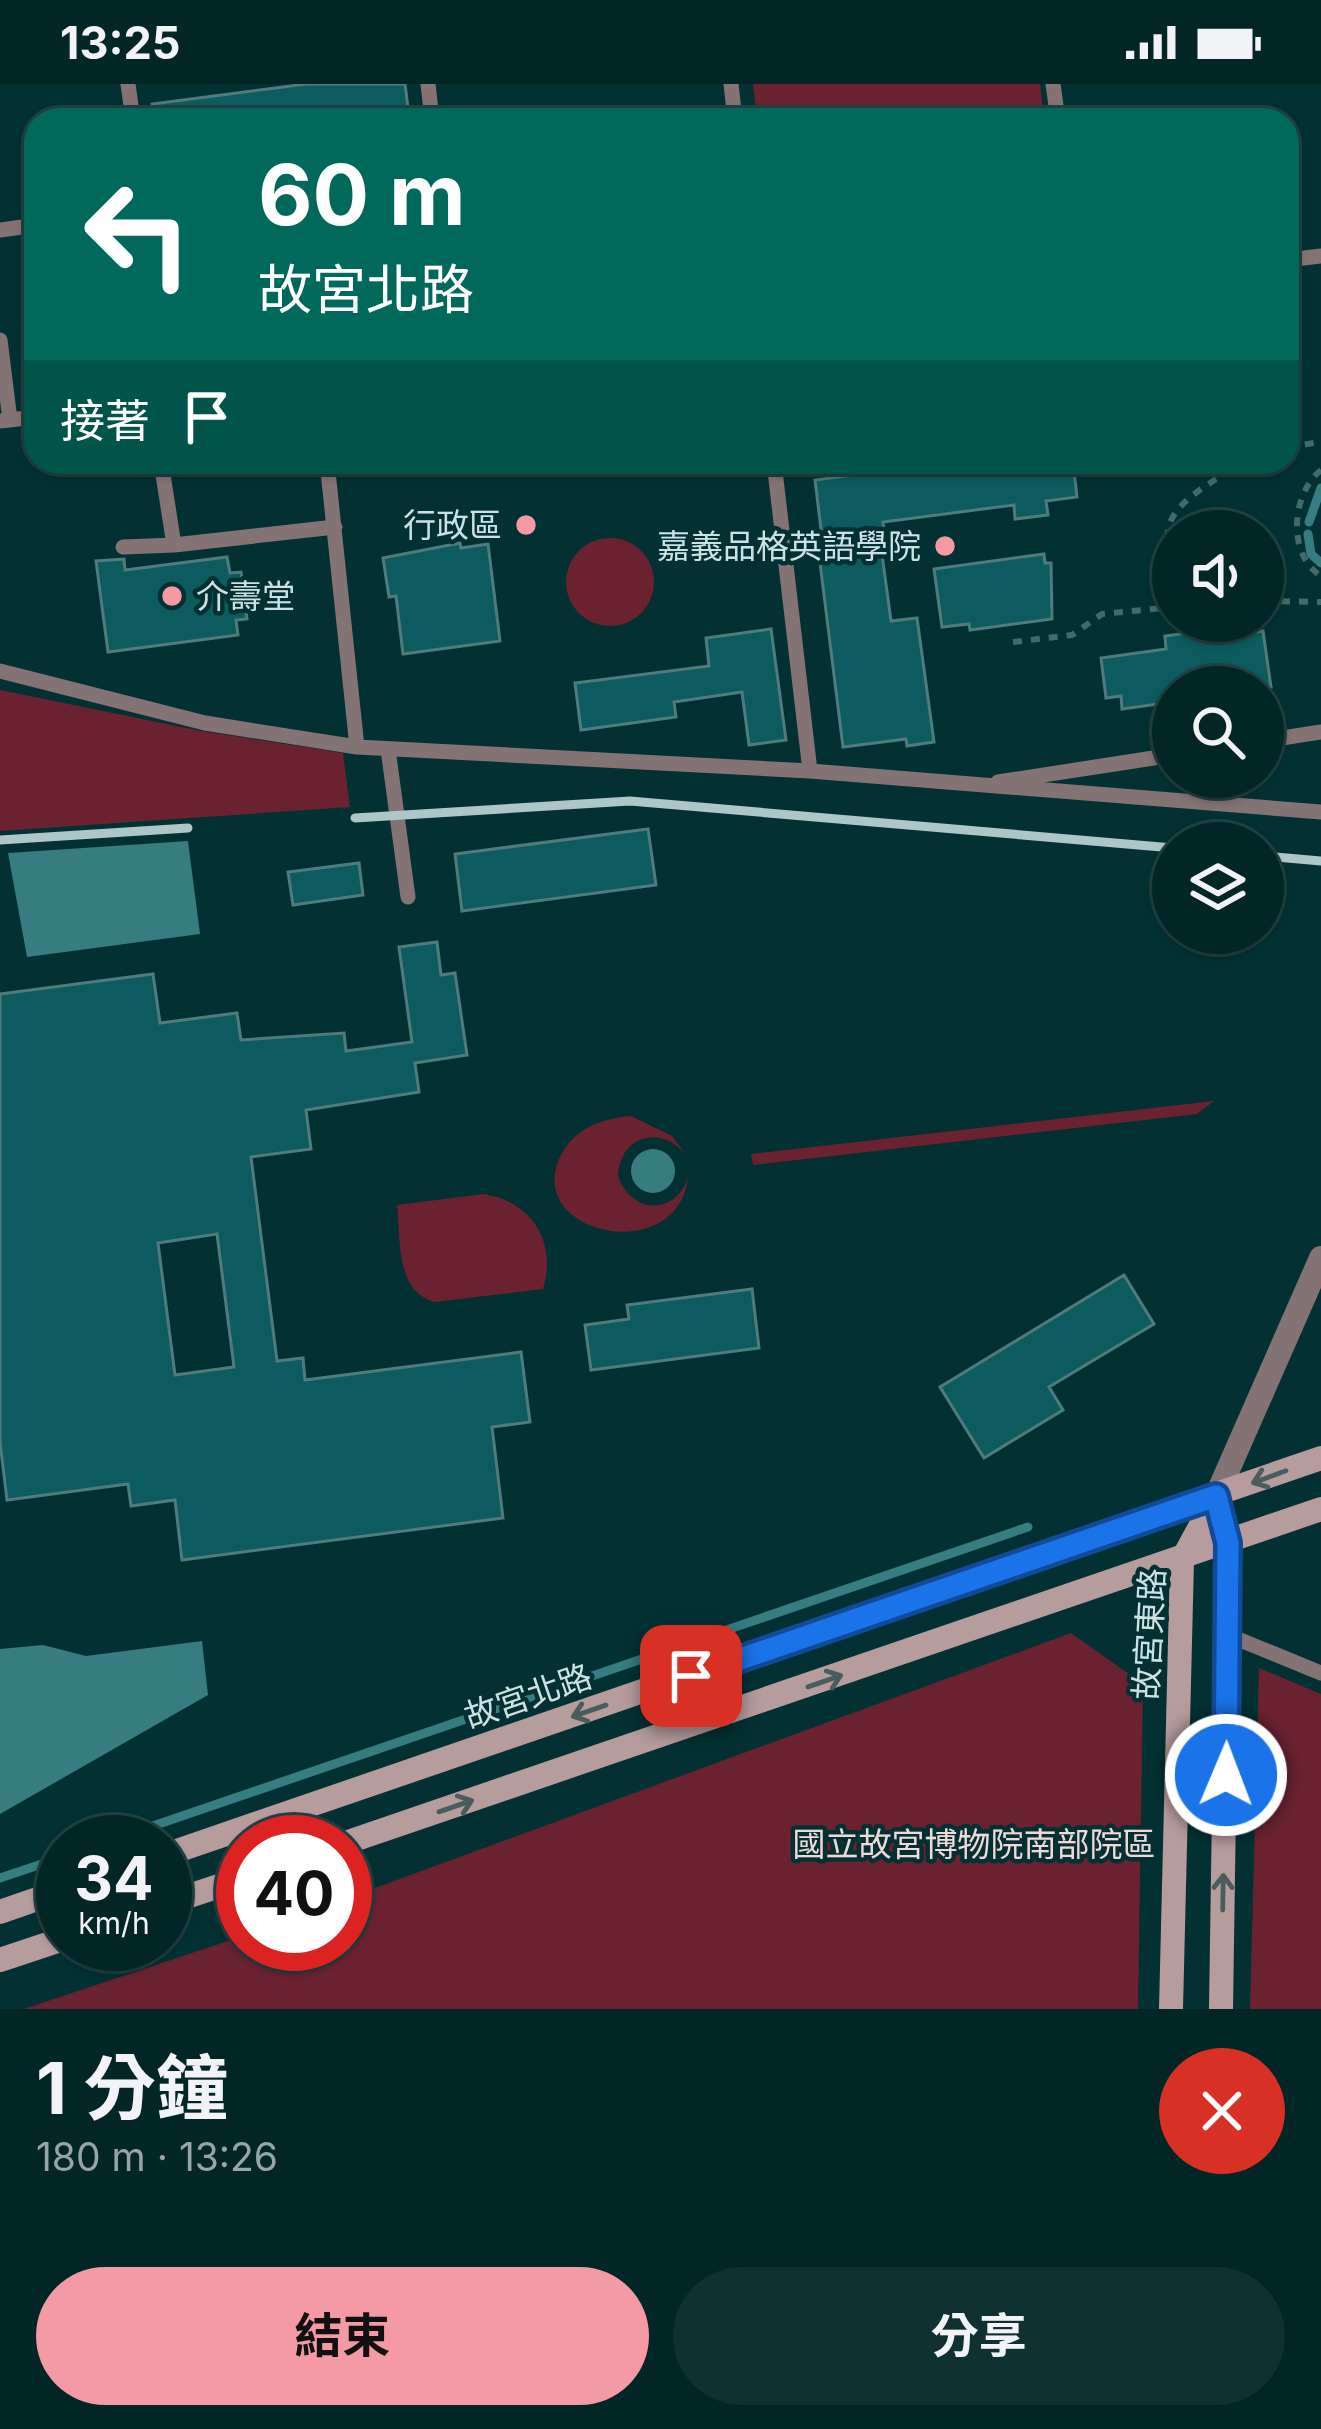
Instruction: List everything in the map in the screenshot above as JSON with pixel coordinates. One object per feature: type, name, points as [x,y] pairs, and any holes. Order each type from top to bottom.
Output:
[{"type":"street","points":[[1221,2009],[1228,1543],[1216,1496],[1321,1258]]},
{"type":"street","name":"故宮北路","points":[[192,1847],[1321,1458]]},
{"type":"street","name":"故宮東路","points":[[1171,2009],[1182,1560],[1216,1496]]},
{"type":"street","points":[[372,1834],[1321,1509]]},
{"type":"street","points":[[0,1912],[36,1899]]},
{"type":"street","points":[[0,1960],[36,1948]]},
{"type":"lane","points":[[0,340],[5,421]]},
{"type":"lane","points":[[163,474],[174,545]]},
{"type":"lane","points":[[328,474],[357,747]]},
{"type":"lane","points":[[775,474],[810,771]]},
{"type":"lane","points":[[123,547],[335,527]]},
{"type":"lane","points":[[0,671],[205,723],[357,747],[810,771],[1321,812]]},
{"type":"lane","points":[[1284,738],[1321,732]]},
{"type":"lane","points":[[388,749],[408,897]]},
{"type":"lane","points":[[972,786],[1152,758]]},
{"type":"lane","points":[[1228,1635],[1321,1673]]},
{"type":"path","points":[[1321,470],[1314,474],[1298,514],[1298,548],[1308,568],[1321,576]]},
{"type":"path","points":[[1178,510],[1225,474]]},
{"type":"path","points":[[1284,601],[1321,602]]},
{"type":"path","points":[[1013,642],[1072,635],[1102,614],[1152,609]]},
{"type":"green space","points":[[753,84],[1040,84],[1043,108],[756,108]]},
{"type":"green space","points":[[610,538],[641,551],[654,582],[641,613],[610,626],[579,613],[566,582],[579,551]]},
{"type":"green space","points":[[0,690],[201,731],[343,753],[350,807],[0,831]]},
{"type":"green space","points":[[1214,1101],[1197,1114],[753,1165],[751,1154]]},
{"type":"green space","points":[[631,1116],[672,1136],[686,1155],[665,1139],[643,1138],[634,1143],[620,1162],[618,1176],[632,1198],[653,1206],[663,1204],[682,1190],[688,1178],[678,1206],[658,1223],[632,1231],[605,1230],[581,1221],[562,1205],[555,1182],[561,1155],[582,1131]]},
{"type":"green space","points":[[484,1194],[515,1205],[537,1226],[546,1255],[543,1289],[434,1302],[421,1296],[402,1262],[397,1205]]},
{"type":"green space","name":"國立故宮博物院南部院區","points":[[1071,1633],[1143,1684],[1138,2009],[24,2009],[138,1971],[192,1971],[192,1953],[216,1945],[216,1971],[372,1971],[372,1889]]},
{"type":"green space","points":[[1259,1668],[1321,1694],[1321,2009],[1250,2009]]},
{"type":"water","points":[[188,841],[200,934],[27,957],[8,853]]},
{"type":"water","points":[[653,1149],[669,1155],[675,1171],[669,1187],[653,1193],[637,1187],[631,1171],[637,1155]]},
{"type":"water","points":[[202,1641],[208,1695],[0,1814],[0,1649],[43,1645],[86,1656]]},
{"type":"building","points":[[306,84],[405,84],[408,108],[152,108],[152,104]]},
{"type":"building","points":[[861,474],[1074,474],[1077,497],[1046,501],[1048,515],[1015,519],[1014,505],[883,522],[886,546],[881,547],[891,621],[917,618],[934,742],[907,746],[906,739],[843,747],[819,555],[824,554],[815,480]]},
{"type":"building","points":[[460,543],[461,548],[488,544],[500,641],[403,654],[396,596],[389,597],[383,558]]},
{"type":"building","points":[[1044,554],[1045,563],[1051,563],[1052,619],[970,630],[969,624],[942,627],[934,569]]},
{"type":"building","name":"介壽堂","points":[[227,557],[230,573],[241,572],[247,619],[236,620],[238,635],[108,652],[96,561],[124,559],[125,570]]},
{"type":"building","points":[[771,629],[786,740],[749,745],[742,692],[674,702],[676,717],[581,730],[575,683],[709,666],[706,638]]},
{"type":"building","points":[[1165,642],[1265,642],[1268,666],[1152,666],[1152,705],[1122,709],[1121,696],[1106,698],[1101,658],[1166,649]]},
{"type":"building","points":[[648,829],[656,885],[462,911],[455,854]]},
{"type":"building","points":[[359,863],[363,895],[293,905],[288,872]]},
{"type":"building","points":[[437,942],[441,975],[455,973],[467,1055],[415,1063],[419,1092],[306,1110],[311,1149],[251,1157],[277,1361],[303,1358],[305,1380],[521,1352],[530,1422],[492,1427],[503,1518],[182,1560],[175,1500],[131,1506],[128,1484],[7,1500],[0,1442],[0,994],[153,974],[160,1023],[237,1013],[241,1040],[344,1033],[346,1051],[412,1042],[399,947]],"holes":[[[217,1234],[234,1367],[175,1375],[158,1243]]]},
{"type":"building","points":[[1124,1275],[1154,1324],[1049,1387],[1063,1410],[984,1458],[940,1387]]},
{"type":"building","points":[[752,1289],[759,1348],[591,1370],[585,1325],[629,1319],[627,1305]]},
{"type":"waterway","points":[[1309,522],[1321,488]]},
{"type":"waterway","points":[[1308,534],[1311,554],[1321,563]]},
{"type":"waterway","points":[[185,1815],[1028,1527]]},
{"type":"waterway","points":[[0,1878],[36,1866]]},
{"type":"railway","points":[[355,818],[630,801],[1152,846]]},
{"type":"railway","points":[[0,840],[188,828]]},
{"type":"railway","points":[[1284,858],[1321,861]]},
{"type":"place","name":"行政區","points":[[526,525]]},
{"type":"place","name":"嘉義品格英語學院","points":[[945,546]]},
{"type":"place","name":"介壽堂","points":[[172,596]]},
{"type":"route","points":[[691,1676],[1216,1496],[1228,1543],[1226,1775]]}]
